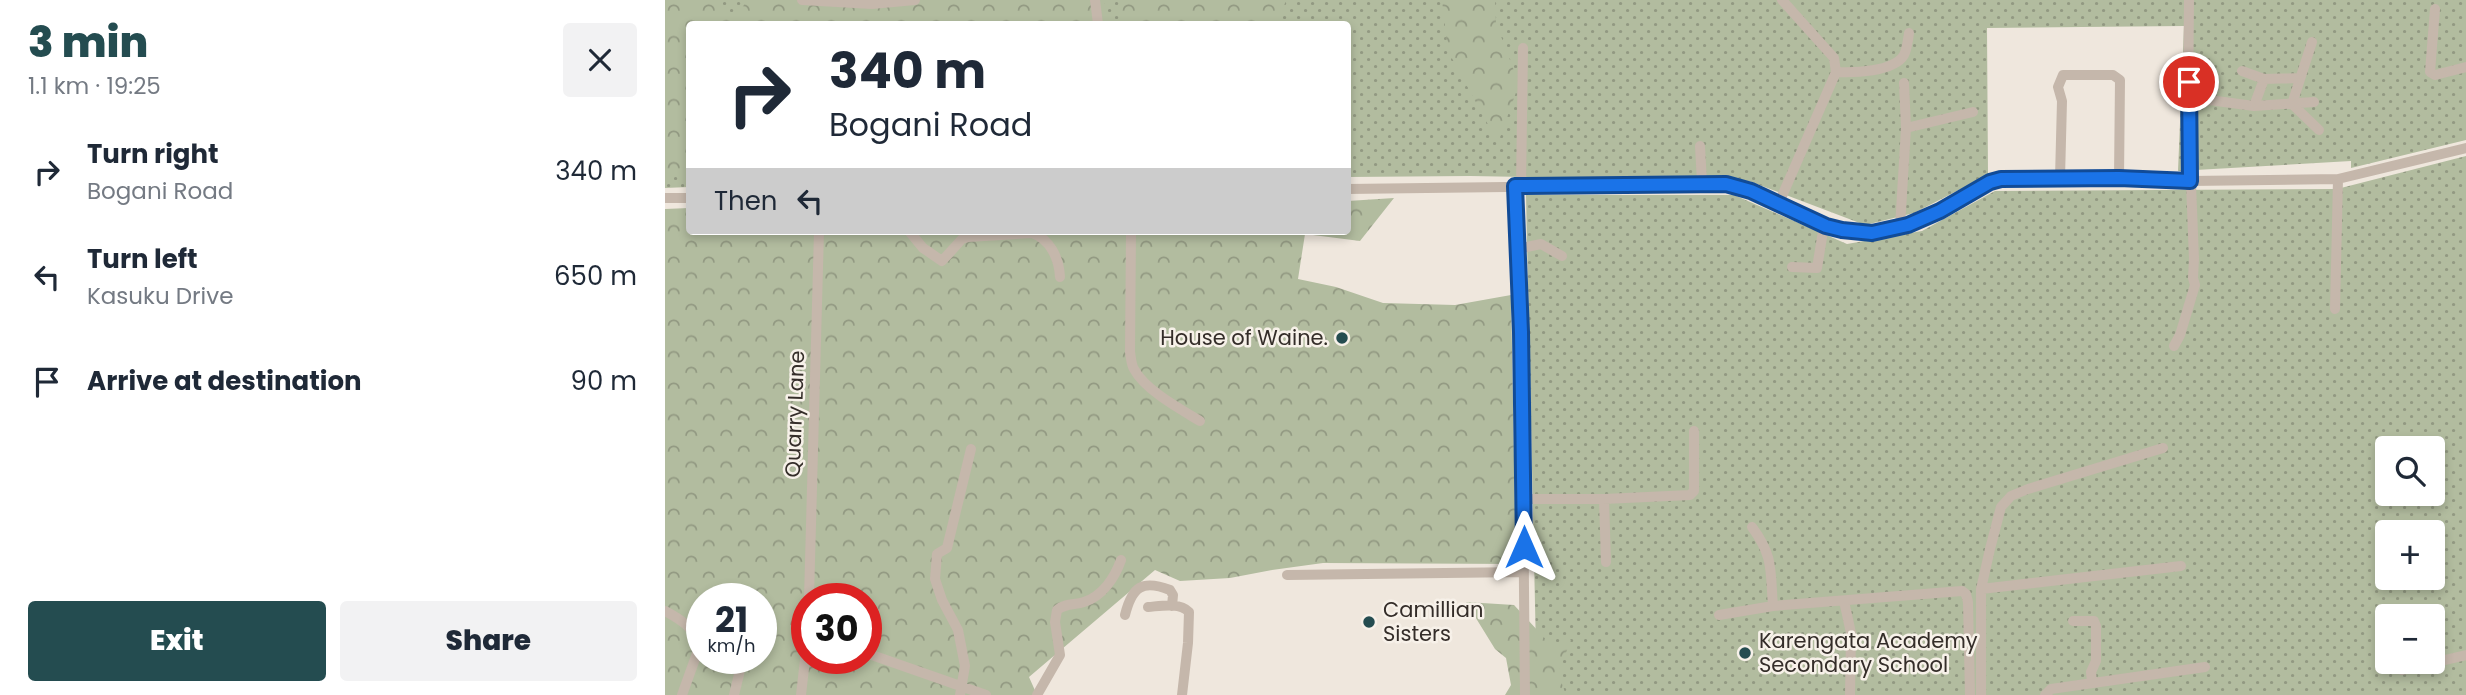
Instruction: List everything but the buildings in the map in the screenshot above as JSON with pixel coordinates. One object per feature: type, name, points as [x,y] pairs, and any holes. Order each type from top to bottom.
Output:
[{"type":"street","points":[[802,0],[872,4],[915,0]]},
{"type":"street","points":[[1095,0],[1098,21]]},
{"type":"street","points":[[1779,203],[1836,72],[1834,58],[1781,0]]},
{"type":"street","points":[[2174,346],[2195,285],[2188,109],[2189,0]]},
{"type":"street","points":[[2435,9],[2430,72],[2435,75],[2466,67]]},
{"type":"street","points":[[1836,72],[1882,68],[1900,60],[1904,55],[1909,33]]},
{"type":"street","points":[[2292,104],[2312,42]]},
{"type":"street","points":[[1523,48],[1518,249],[1525,695]]},
{"type":"street","points":[[2242,71],[2264,79],[2300,78]]},
{"type":"street","points":[[2060,178],[2062,101],[2058,87],[2063,75],[2113,75],[2120,80],[2119,178]]},
{"type":"street","points":[[2254,106],[2264,79]]},
{"type":"street","points":[[1900,227],[1906,128],[1904,83]]},
{"type":"street","points":[[2188,109],[2209,100],[2254,106],[2314,102]]},
{"type":"street","points":[[2292,104],[2319,130]]},
{"type":"street","points":[[1906,128],[1973,112]]},
{"type":"street","points":[[1700,146],[1702,183]]},
{"type":"street","points":[[1351,189],[1702,183],[1737,186],[1824,225],[1858,233],[1885,232],[1900,227],[1940,211],[1990,182],[2013,178],[2190,181],[2338,178],[2466,148]]},
{"type":"street","points":[[2335,309],[2338,178]]},
{"type":"street","points":[[665,198],[686,198]]},
{"type":"street","points":[[1792,267],[1817,268],[1824,225]]},
{"type":"street","name":"Quarry Lane","points":[[809,583],[819,235]]},
{"type":"street","points":[[912,235],[923,248],[941,261],[962,239],[1000,235]]},
{"type":"street","points":[[1038,235],[1054,253],[1060,277]]},
{"type":"street","points":[[1131,235],[1132,366],[1145,382],[1165,399],[1200,421]]},
{"type":"street","points":[[1518,249],[1541,244],[1562,256]]},
{"type":"street","points":[[1524,499],[1604,499],[1692,493],[1694,431]]},
{"type":"street","points":[[1981,695],[1982,589],[1998,514],[2005,501],[2011,496],[2164,448]]},
{"type":"street","points":[[961,691],[965,666],[958,630],[942,600],[935,579],[937,554],[947,548],[971,449]]},
{"type":"street","points":[[1604,499],[1606,562]]},
{"type":"street","points":[[1752,527],[1769,556],[1773,606]]},
{"type":"street","points":[[1037,695],[1059,655],[1059,636],[1055,622],[1057,610],[1062,606],[1092,598],[1116,575],[1121,560]]},
{"type":"street","points":[[1982,589],[2181,566]]},
{"type":"street","points":[[1287,575],[1524,572]]},
{"type":"street","points":[[1125,615],[1131,595],[1145,586],[1153,585],[1170,590],[1173,595],[1172,606]]},
{"type":"street","points":[[1719,615],[1773,606],[1962,591],[1968,602],[1970,695]]},
{"type":"street","points":[[1845,601],[1851,633],[1850,695]]},
{"type":"street","points":[[1148,607],[1172,606],[1189,611],[1182,695]]},
{"type":"street","points":[[665,611],[684,621],[692,629],[700,645],[682,695]]},
{"type":"street","points":[[2073,621],[2094,621],[2096,626],[2096,661],[2091,672],[2092,682]]},
{"type":"street","points":[[2445,660],[2466,655]]},
{"type":"street","points":[[882,659],[961,691],[986,695]]},
{"type":"street","points":[[2045,695],[2051,689],[2205,667]]},
{"type":"street","points":[[734,695],[739,674]]},
{"type":"street","points":[[801,695],[803,674]]},
{"type":"green space","points":[[665,0],[2466,0],[2466,140],[2351,168],[2351,161],[2178,171],[2184,26],[1987,28],[1988,175],[1914,213],[1865,225],[1749,181],[1470,176],[1351,177],[1351,21],[686,21],[686,187],[665,188]]},
{"type":"green space","points":[[665,0],[716,0],[734,21],[686,21],[686,175],[665,175]]},
{"type":"green space","points":[[747,0],[1103,0],[1109,14],[1105,21],[734,21]]},
{"type":"green space","points":[[1121,0],[1286,0],[1279,21],[1120,21]]},
{"type":"green space","points":[[1442,0],[1495,0],[1496,23],[1519,84],[1498,143],[1448,51]]},
{"type":"green space","points":[[2466,156],[2466,695],[1537,695],[1526,195],[1734,195],[1847,244],[1922,231],[1995,191],[2337,189]]},
{"type":"green space","points":[[1394,198],[1360,241],[1313,235],[1351,235],[1351,201]]},
{"type":"green space","points":[[686,208],[686,235],[1305,235],[1298,279],[1336,287],[1383,303],[1455,305],[1511,295],[1516,564],[1323,563],[1230,578],[1180,581],[1155,570],[1029,677],[1037,695],[665,695],[665,209]]},
{"type":"green space","points":[[1466,602],[1514,605],[1551,645],[1571,640],[1558,673],[1566,695],[1505,695],[1511,685],[1506,658],[1495,649]]},
{"type":"place","name":"House of Waine.","points":[[1342,338]]},
{"type":"place","name":"Camillian Sisters","points":[[1369,622]]},
{"type":"place","name":"Karengata Academy Secondary School","points":[[1745,653]]},
{"type":"route","points":[[1524,547],[1523,402],[1515,186],[1726,184],[1751,191],[1826,226],[1858,233],[1885,232],[1940,211],[1990,182],[2001,179],[2119,178],[2190,181],[2189,82]]}]
